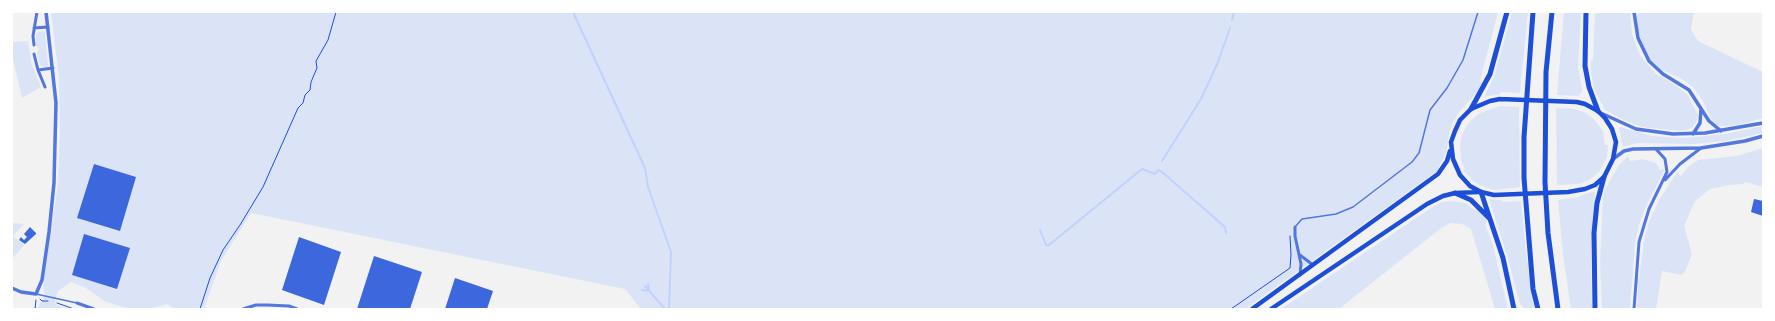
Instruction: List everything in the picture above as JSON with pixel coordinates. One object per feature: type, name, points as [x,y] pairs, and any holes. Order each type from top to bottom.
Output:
[{"type":"highway","points":[[1252,309],[1438,174],[1447,161],[1451,149],[1454,130],[1460,120],[1471,109],[1490,74],[1507,12]]},
{"type":"highway","points":[[1533,12],[1524,137],[1524,178],[1534,289],[1538,309]]},
{"type":"highway","points":[[1552,12],[1546,72],[1545,182],[1548,233],[1558,309]]},
{"type":"highway","points":[[1586,12],[1584,66],[1589,87],[1599,112],[1612,129],[1615,138],[1615,151],[1613,159],[1604,177],[1597,203],[1594,233],[1595,309]]},
{"type":"highway","points":[[1471,109],[1490,101],[1500,99],[1577,102],[1585,104],[1599,112]]},
{"type":"highway","points":[[1451,149],[1453,159],[1460,175],[1470,186],[1481,192],[1503,258],[1514,309]]},
{"type":"highway","points":[[1271,309],[1427,204],[1443,196],[1455,193],[1481,192],[1494,195],[1585,190],[1595,185],[1604,177]]},
{"type":"highway","points":[[1455,193],[1470,200],[1491,220]]},
{"type":"street","points":[[34,45],[34,28],[37,12]]},
{"type":"street","points":[[12,288],[21,292],[36,294],[42,280],[50,232],[54,183],[56,103],[46,12]]},
{"type":"street","points":[[1634,12],[1638,38],[1649,61],[1663,74],[1689,90],[1709,121],[1721,131]]},
{"type":"street","points":[[34,28],[48,27]]},
{"type":"street","points":[[34,54],[38,70],[45,87]]},
{"type":"street","points":[[38,70],[53,68]]},
{"type":"street","points":[[1693,134],[1700,123],[1701,108]]},
{"type":"street","points":[[1599,112],[1636,129],[1673,134],[1693,134],[1721,131],[1763,123]]},
{"type":"street","points":[[1613,159],[1624,151],[1633,149],[1701,148],[1745,142],[1763,136]]},
{"type":"street","points":[[1662,184],[1677,166],[1701,148]]},
{"type":"street","points":[[1634,309],[1639,242],[1649,209],[1666,175],[1666,163],[1663,156],[1656,149]]},
{"type":"street","points":[[1295,227],[1295,236],[1300,255],[1300,274]]},
{"type":"street","points":[[1300,255],[1314,265]]},
{"type":"street","points":[[77,303],[94,309]]},
{"type":"street","points":[[243,309],[256,305],[267,305],[289,306],[297,309]]},
{"type":"lane","points":[[1295,227],[1302,219],[1336,214],[1353,207],[1412,162],[1419,153],[1430,110],[1447,88],[1464,60],[1478,12]]},
{"type":"lane","points":[[36,294],[44,297],[77,303]]},
{"type":"path","points":[[200,309],[210,278],[223,250],[263,187],[298,108],[304,103],[305,95],[310,90],[311,82],[317,68],[316,61],[328,40],[336,12]]},
{"type":"path","points":[[1231,309],[1290,268],[1290,234],[1295,227]]},
{"type":"path","points":[[36,294],[42,301],[52,301]]},
{"type":"path","points":[[35,309],[36,294]]},
{"type":"path","points":[[56,303],[74,309]]},
{"type":"shaded area","points":[[51,12],[1498,12],[1480,81],[1482,83],[1478,91],[1460,111],[1452,124],[1446,153],[1437,171],[1245,309],[641,309],[625,289],[251,213],[221,261],[204,309],[175,309],[167,304],[150,309],[129,309],[104,301],[86,288],[71,282],[58,291],[55,301],[56,305],[69,309],[37,309],[45,295],[43,286],[58,183],[60,132],[59,78]]},
{"type":"shaded area","points":[[1512,12],[1528,12],[1520,93],[1500,92],[1500,94],[1484,97],[1494,77]]},
{"type":"shaded area","points":[[1564,12],[1581,12],[1578,67],[1582,92],[1578,96],[1557,95]]},
{"type":"shaded area","points":[[1595,12],[1630,12],[1632,34],[1640,55],[1655,73],[1688,95],[1698,116],[1692,128],[1681,131],[1642,127],[1605,110],[1594,89],[1591,72]]},
{"type":"shaded area","points":[[1637,12],[1694,12],[1691,29],[1698,41],[1763,72],[1763,118],[1738,125],[1717,125],[1711,119],[1703,101],[1694,88],[1682,79],[1662,70],[1650,59],[1638,31]]},
{"type":"shaded area","points":[[44,31],[48,67],[40,65],[37,53],[39,48],[36,46],[36,34]]},
{"type":"shaded area","points":[[28,41],[32,65],[41,87],[22,98],[12,55],[12,42]]},
{"type":"shaded area","points":[[1500,106],[1519,107],[1520,187],[1494,190],[1474,182],[1463,170],[1465,169],[1461,160],[1460,145],[1462,134],[1470,121],[1480,113]]},
{"type":"shaded area","points":[[1556,108],[1575,109],[1584,112],[1593,118],[1603,131],[1605,145],[1608,145],[1607,157],[1599,172],[1589,180],[1579,184],[1557,185]]},
{"type":"shaded area","points":[[1763,126],[1763,133],[1725,141],[1695,144],[1637,143],[1623,147],[1619,128],[1620,127],[1652,136],[1683,138],[1725,134]]},
{"type":"shaded area","points":[[1763,148],[1763,187],[1745,182],[1744,184],[1729,185],[1710,189],[1695,201],[1684,226],[1692,254],[1685,272],[1681,275],[1662,271],[1656,309],[1637,309],[1638,279],[1648,224],[1659,200],[1677,172],[1681,176],[1689,166],[1698,160],[1737,156]]},
{"type":"shaded area","points":[[1628,156],[1630,161],[1643,159],[1656,163],[1660,170],[1664,169],[1664,171],[1647,204],[1639,225],[1635,243],[1630,309],[1602,309],[1600,262],[1603,197],[1605,189],[1619,165]]},
{"type":"shaded area","points":[[1595,191],[1591,255],[1592,309],[1571,309],[1563,255],[1558,200],[1579,197]]},
{"type":"shaded area","points":[[1489,199],[1501,200],[1502,202],[1521,201],[1526,254],[1535,309],[1523,309],[1522,305],[1520,305],[1507,255]]},
{"type":"shaded area","points":[[1451,201],[1465,203],[1476,211],[1478,209],[1485,218],[1487,222],[1485,224],[1493,245],[1508,309],[1495,309],[1471,229],[1462,224],[1450,223],[1440,229],[1339,309],[1281,309],[1434,206],[1442,202]]},
{"type":"shaded area","points":[[12,223],[24,224],[13,236],[24,245],[12,259]]},
{"type":"building","points":[[94,164],[136,177],[120,231],[77,218]]},
{"type":"building","points":[[1754,199],[1763,201],[1763,216],[1751,212]]},
{"type":"building","points":[[30,227],[36,234],[25,244],[19,240],[21,237],[24,240],[27,237],[24,234]]},
{"type":"building","points":[[84,234],[130,248],[117,289],[72,275]]},
{"type":"building","points":[[299,237],[341,252],[324,305],[282,290]]},
{"type":"building","points":[[374,256],[422,272],[410,309],[357,309]]},
{"type":"building","points":[[455,278],[493,291],[487,309],[445,309]]},
{"type":"waterway","points":[[573,12],[645,168],[648,187],[671,252],[669,309]]},
{"type":"waterway","points":[[1232,20],[1234,12]]},
{"type":"waterway","points":[[1162,161],[1201,99],[1218,62],[1230,28]]},
{"type":"waterway","points":[[1040,230],[1046,245],[1049,245],[1142,169],[1155,174],[1158,170],[1162,172],[1225,227],[1226,233]]},
{"type":"waterway","points":[[642,290],[649,291],[648,284]]},
{"type":"waterway","points":[[645,286],[665,309]]}]
